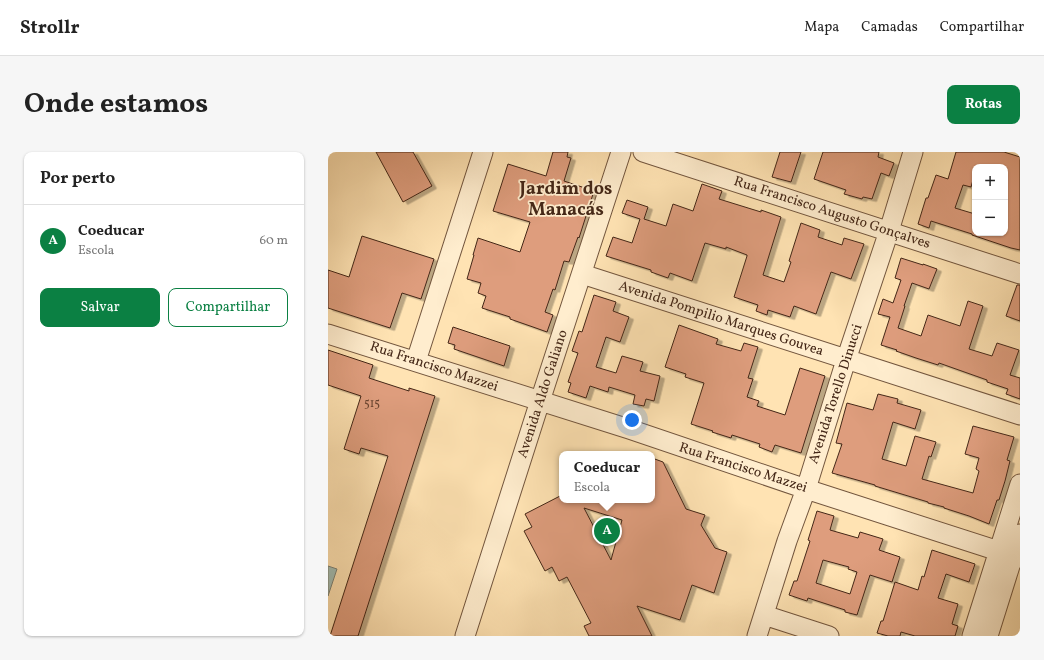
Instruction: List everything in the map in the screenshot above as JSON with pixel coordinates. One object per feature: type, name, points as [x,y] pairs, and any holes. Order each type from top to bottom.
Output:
[{"type":"street","points":[[416,361],[483,152]]},
{"type":"street","name":"Avenida Aldo Galiano","points":[[465,636],[621,152]]},
{"type":"street","name":"Rua Francisco Augusto Gonçalves","points":[[643,152],[1020,274]]},
{"type":"street","name":"Avenida Torello Dinucci","points":[[757,636],[787,540],[806,489],[913,152]]},
{"type":"street","name":"Avenida Pompilio Marques Gouvea","points":[[582,274],[1020,415]]},
{"type":"street","name":"Rua Francisco Mazzei","points":[[328,334],[629,429],[806,489],[1011,555]]},
{"type":"street","points":[[988,636],[1011,555],[1020,484]]},
{"type":"street","points":[[972,636],[1020,534]]},
{"type":"street","points":[[764,615],[829,636]]},
{"type":"water","points":[[328,566],[337,569],[328,596]]},
{"type":"building","points":[[376,152],[413,152],[432,186],[403,202]]},
{"type":"building","points":[[553,152],[568,152],[567,157],[571,158],[564,181],[594,191],[579,238],[578,237],[569,262],[564,261],[555,290],[553,289],[545,312],[553,315],[547,332],[510,319],[510,317],[482,308],[486,296],[478,293],[481,283],[467,279],[478,238],[520,252],[530,222],[493,211],[508,164],[546,176]]},
{"type":"building","points":[[780,152],[801,152],[791,182],[772,177]]},
{"type":"building","points":[[823,152],[879,152],[878,157],[894,163],[889,176],[881,173],[872,199],[863,197],[862,199],[844,194],[846,190],[814,179]]},
{"type":"building","points":[[956,152],[1004,152],[1020,157],[1020,250],[975,236],[1008,236],[1008,164],[972,164],[971,187],[963,185],[955,208],[972,213],[972,234],[931,221],[929,228],[918,224],[926,198],[928,198],[936,175],[948,179]]},
{"type":"building","points":[[702,184],[722,191],[719,199],[781,217],[763,275],[784,282],[801,223],[820,230],[818,237],[842,245],[844,238],[864,244],[851,279],[831,272],[816,314],[794,306],[790,317],[768,310],[767,315],[756,311],[758,305],[734,297],[747,255],[726,247],[726,249],[705,243],[692,281],[670,273],[668,278],[651,272],[651,270],[606,256],[613,237],[632,243],[640,219],[622,213],[627,200],[648,207],[644,219],[666,226],[673,204],[693,211]]},
{"type":"building","points":[[362,236],[434,259],[421,299],[402,293],[390,328],[328,308],[328,270],[349,277]]},
{"type":"building","points":[[901,258],[937,269],[929,289],[912,283],[898,328],[921,336],[928,315],[960,326],[968,301],[983,306],[969,349],[992,356],[997,343],[1019,350],[1010,375],[1020,378],[1020,399],[1006,394],[1008,389],[987,382],[987,380],[939,363],[938,365],[916,358],[881,345],[890,317],[878,314],[883,299],[893,303],[901,280],[895,278]]},
{"type":"building","points":[[1017,285],[1020,285],[1020,321],[1006,316]]},
{"type":"building","points":[[594,295],[616,302],[613,311],[629,317],[620,342],[606,337],[596,367],[616,373],[622,356],[643,362],[640,371],[660,376],[654,401],[646,399],[644,406],[633,404],[635,395],[609,387],[608,392],[590,386],[586,398],[568,392],[571,383],[568,382],[578,353],[572,351],[579,331],[582,332]]},
{"type":"building","points":[[679,325],[718,339],[716,344],[741,351],[744,343],[758,347],[748,378],[753,379],[747,397],[759,401],[757,406],[785,415],[800,368],[825,376],[801,453],[775,445],[772,452],[759,447],[760,444],[732,435],[731,438],[691,424],[704,383],[685,377],[686,374],[665,367]]},
{"type":"building","points":[[453,327],[510,346],[504,366],[454,349],[455,345],[448,343]]},
{"type":"building","points":[[328,350],[373,365],[369,378],[409,391],[409,388],[435,396],[358,636],[330,636],[388,456],[361,448],[359,454],[344,449],[361,396],[328,385]]},
{"type":"building","points":[[878,394],[898,399],[897,403],[921,410],[915,429],[893,422],[882,459],[906,466],[915,436],[936,442],[931,457],[929,456],[922,479],[973,493],[979,471],[976,469],[979,458],[965,454],[973,426],[1014,437],[1007,460],[1010,461],[1005,481],[989,524],[944,507],[832,473],[842,444],[836,443],[847,403],[873,410]]},
{"type":"building","points":[[655,459],[663,462],[686,509],[705,515],[701,525],[715,548],[727,552],[714,593],[692,585],[680,620],[637,606],[652,636],[589,636],[584,626],[591,623],[567,577],[559,581],[552,567],[545,571],[524,531],[532,527],[525,514],[559,497],[559,503],[655,503]],"holes":[[[584,508],[622,520],[611,560]]]},
{"type":"building","points":[[817,511],[834,516],[830,530],[858,538],[860,532],[883,539],[879,550],[900,557],[892,582],[870,575],[857,615],[808,598],[807,601],[789,595],[794,581],[797,581],[810,541],[808,540]],"holes":[[[823,560],[849,567],[848,569],[857,572],[850,594],[816,583]]]},
{"type":"building","points":[[932,550],[975,564],[969,582],[946,574],[938,598],[958,604],[952,624],[958,626],[955,636],[915,636],[901,632],[900,636],[888,636],[877,633],[881,621],[883,621],[895,582],[918,590],[922,576],[924,577]]},
{"type":"place","name":"Coeducar","points":[[607,531]]},
{"type":"district","name":"Jardim dos Manacás","points":[[566,199]]}]
